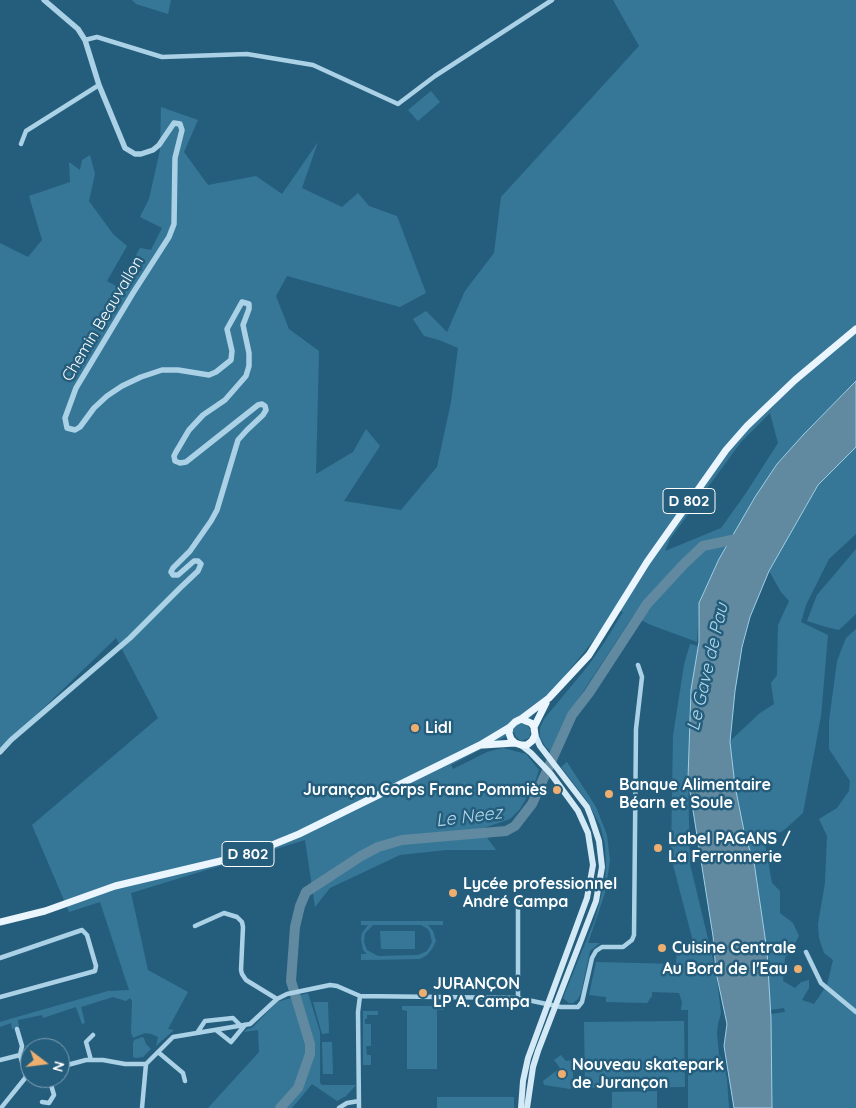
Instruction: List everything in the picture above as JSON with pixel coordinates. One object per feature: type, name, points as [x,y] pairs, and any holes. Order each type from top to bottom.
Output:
[{"type":"main road","name":"D 802","points":[[521,719],[549,698],[593,649],[647,562],[726,450],[795,380],[856,328]]},
{"type":"main road","name":"D 802","points":[[534,727],[549,698]]},
{"type":"main road","points":[[521,1108],[523,1081],[528,1058],[551,1005],[596,901],[602,867],[599,841],[587,807],[546,754],[535,735],[534,727],[531,723],[521,719],[510,727],[511,739],[540,761],[552,774],[578,811],[591,843],[593,865],[587,898],[551,1005],[533,1067],[527,1108]]},
{"type":"main road","name":"D 802","points":[[0,922],[45,911],[116,886],[250,854],[298,834],[480,745],[510,727]]},
{"type":"main road","points":[[518,744],[527,745],[535,735]]},
{"type":"main road","name":"D 802","points":[[480,745],[518,744]]},
{"type":"street","points":[[44,0],[78,30],[85,40],[97,37],[162,57],[247,54],[313,65],[398,104],[435,76],[552,0]]},
{"type":"street","name":"Chemin Beauvallon","points":[[0,752],[11,740],[130,638],[198,571],[201,564],[198,561],[194,561],[178,575],[173,575],[171,572],[190,551],[217,510],[238,440],[266,410],[266,406],[258,405],[186,462],[180,463],[175,461],[174,456],[189,430],[203,416],[225,400],[246,376],[249,366],[249,353],[243,325],[249,304],[242,302],[227,329],[232,351],[231,360],[216,372],[209,374],[162,370],[141,377],[107,396],[94,408],[80,427],[75,430],[67,428],[65,418],[76,388],[169,237],[174,224],[175,158],[182,130],[180,124],[174,123],[159,145],[153,150],[140,154],[125,148],[99,85],[85,40]]},
{"type":"street","points":[[21,144],[26,131],[99,85]]},
{"type":"street","points":[[142,1108],[146,1064],[172,1037],[250,1024],[277,998],[312,987],[337,986],[360,996],[518,998],[551,1005],[578,1007],[582,1002],[592,958],[596,951],[602,947],[623,947],[632,940],[634,934],[636,729],[642,677],[638,665]]},
{"type":"street","points":[[518,902],[518,998]]},
{"type":"street","points":[[195,926],[224,913],[242,922],[242,974],[246,980],[277,998]]},
{"type":"street","points":[[0,958],[82,930],[86,935],[96,966],[94,971],[0,997]]},
{"type":"street","points":[[806,952],[821,983],[856,1012]]},
{"type":"street","points":[[359,1108],[358,1012],[360,996]]},
{"type":"street","points":[[197,1033],[205,1021],[233,1018],[243,1026]]},
{"type":"street","points":[[216,1030],[230,1042],[243,1026]]},
{"type":"street","points":[[18,1029],[20,1038]]},
{"type":"street","points":[[91,1060],[86,1042],[92,1035]]},
{"type":"street","points":[[158,1052],[183,1073],[185,1081]]},
{"type":"street","points":[[0,1060],[20,1054]]},
{"type":"street","points":[[70,1065],[91,1060],[125,1064],[146,1064]]},
{"type":"street","points":[[1,1108],[20,1085]]},
{"type":"street","points":[[42,1102],[49,1103],[54,1095],[52,1088]]},
{"type":"street","points":[[339,1108],[347,1103],[359,1101]]},
{"type":"shaded area","points":[[132,0],[171,0],[168,14],[136,4]]},
{"type":"shaded area","points":[[613,0],[856,0],[856,381],[777,464],[755,497],[719,559],[699,603],[697,642],[651,625],[633,616],[571,710],[551,753],[540,737],[540,728],[544,719],[588,666],[604,643],[623,612],[617,609],[526,724],[531,730],[529,738],[521,741],[514,732],[451,765],[453,769],[487,752],[503,748],[526,754],[539,770],[534,785],[520,809],[510,819],[481,829],[496,850],[446,850],[400,855],[330,888],[315,907],[305,840],[131,893],[148,970],[188,992],[168,1029],[174,1030],[156,1046],[158,1037],[151,1034],[145,1033],[133,1038],[131,1033],[132,1001],[130,998],[126,1001],[113,997],[81,1007],[85,1023],[82,1024],[76,1007],[43,1018],[42,1015],[18,1020],[19,1027],[12,1029],[11,1023],[0,1027],[0,1022],[10,1019],[108,991],[129,990],[100,902],[69,912],[32,825],[158,718],[116,638],[0,750],[0,243],[28,257],[42,240],[29,196],[70,182],[69,162],[80,170],[82,160],[90,155],[95,174],[89,201],[113,234],[127,246],[107,281],[118,287],[124,277],[143,270],[132,262],[140,248],[151,250],[162,228],[140,217],[149,199],[160,150],[161,107],[198,120],[184,152],[208,185],[256,176],[282,194],[318,142],[302,188],[342,207],[358,193],[369,206],[397,216],[426,293],[400,307],[287,276],[276,296],[289,329],[319,351],[316,474],[353,452],[366,429],[380,446],[344,501],[401,510],[437,467],[451,402],[458,348],[424,336],[413,319],[426,311],[447,332],[465,291],[494,253],[501,197],[639,46]],"holes":[[[770,413],[778,443],[721,528],[665,551],[670,539],[741,442]]]},
{"type":"shaded area","points":[[431,91],[440,102],[418,121],[408,110]]},
{"type":"shaded area","points":[[856,447],[856,534],[829,559],[806,605],[801,622],[828,635],[821,716],[803,813],[783,831],[764,839],[772,883],[780,891],[780,913],[793,923],[799,936],[785,958],[783,981],[795,988],[801,982],[809,980],[809,988],[802,1000],[814,1004],[827,985],[833,960],[824,953],[819,938],[818,924],[825,883],[827,836],[819,819],[837,808],[849,791],[850,781],[829,749],[829,721],[837,661],[846,638],[856,629],[856,1108],[772,1108],[770,1014],[785,1012],[784,1008],[770,1010],[767,951],[754,862],[745,836],[735,786],[730,741],[760,713],[774,704],[771,683],[777,675],[778,625],[789,601],[781,592],[769,571],[818,485]]},
{"type":"shaded area","points":[[856,549],[856,614],[839,630],[807,621],[817,595]]},
{"type":"shaded area","points":[[690,644],[698,646],[691,690],[688,779],[690,864],[716,972],[721,1013],[717,1034],[719,1055],[723,1060],[727,1079],[729,1108],[688,1108],[688,1010],[681,1010],[682,1002],[679,993],[652,992],[652,996],[647,1003],[606,1002],[606,997],[589,995],[596,962],[676,964],[677,949],[695,949],[671,857],[673,736],[684,665]]},
{"type":"shaded area","points":[[567,762],[596,807],[607,835],[610,861],[605,893],[588,943],[600,943],[590,951],[581,993],[573,1003],[569,1003],[563,998],[595,919],[605,882],[606,864],[605,844],[600,825],[587,801],[561,767]]},
{"type":"shaded area","points":[[361,921],[443,921],[443,925],[428,925],[433,931],[436,941],[427,955],[420,959],[361,960],[361,954],[367,954],[363,950],[361,939],[362,933],[368,925],[361,925]],"holes":[[[373,925],[421,925],[428,929],[430,933],[432,942],[427,951],[418,955],[378,956],[367,950],[364,942],[365,933]]]},
{"type":"shaded area","points":[[380,931],[415,931],[415,949],[381,949]]},
{"type":"shaded area","points":[[308,993],[320,1032],[320,1083],[322,1085],[356,1085],[346,1096],[337,1101],[312,1084],[292,1108],[208,1108],[259,1052],[258,1030],[244,1032],[252,1028],[277,1002]]},
{"type":"shaded area","points":[[313,1002],[328,1002],[329,1033],[322,1034]]},
{"type":"shaded area","points":[[402,1006],[444,1006],[443,1010],[437,1010],[437,1069],[407,1069],[407,1011],[402,1010]]},
{"type":"shaded area","points":[[363,1011],[378,1011],[378,1015],[367,1015],[367,1019],[365,1019],[365,1024],[371,1024],[371,1046],[366,1046],[367,1055],[371,1055],[371,1065],[363,1065]]},
{"type":"shaded area","points":[[684,1021],[685,1087],[585,1088],[584,1022]]},
{"type":"shaded area","points":[[142,1037],[151,1049],[143,1057],[133,1057],[134,1040]]},
{"type":"shaded area","points":[[322,1042],[332,1042],[333,1074],[323,1074]]},
{"type":"shaded area","name":"Nouveau skatepark de Jurançon","points":[[561,1055],[566,1061],[573,1060],[573,1087],[570,1089],[544,1085],[543,1081],[560,1068],[554,1060]]},
{"type":"shaded area","points":[[657,1091],[657,1108],[612,1108],[612,1092]]},
{"type":"shaded area","points":[[437,1097],[514,1097],[514,1108],[437,1108]]},
{"type":"water","name":"Le Gave de Pau","points":[[856,381],[856,447],[818,485],[769,571],[750,617],[742,647],[730,742],[735,786],[745,836],[754,862],[767,951],[771,1018],[772,1108],[734,1108],[724,1046],[727,1024],[716,972],[713,936],[688,779],[691,690],[699,642],[699,603],[719,559],[755,497],[777,464]]},
{"type":"waterway","name":"Le Neez","points":[[280,1108],[298,1088],[310,1054],[310,1044],[291,981],[295,927],[300,906],[306,892],[378,847],[402,840],[506,831],[515,826],[532,804],[572,715],[589,693],[647,604],[703,546],[741,538]]},
{"type":"place","name":"Lidl","points":[[415,728]]},
{"type":"place","name":"Jurançon Corps Franc Pommiès","points":[[557,790]]},
{"type":"place","name":"Banque Alimentaire Béarn et Soule","points":[[609,794]]},
{"type":"place","name":"Label PAGANS / La Ferronnerie","points":[[658,848]]},
{"type":"place","name":"Lycée professionnel André Campa","points":[[453,893]]},
{"type":"place","name":"Cuisine Centrale","points":[[662,948]]},
{"type":"place","name":"Au Bord de l'Eau","points":[[798,969]]},
{"type":"place","name":"JURANÇON LP A. Campa","points":[[423,993]]},
{"type":"place","name":"Nouveau skatepark de Jurançon","points":[[562,1074]]}]
